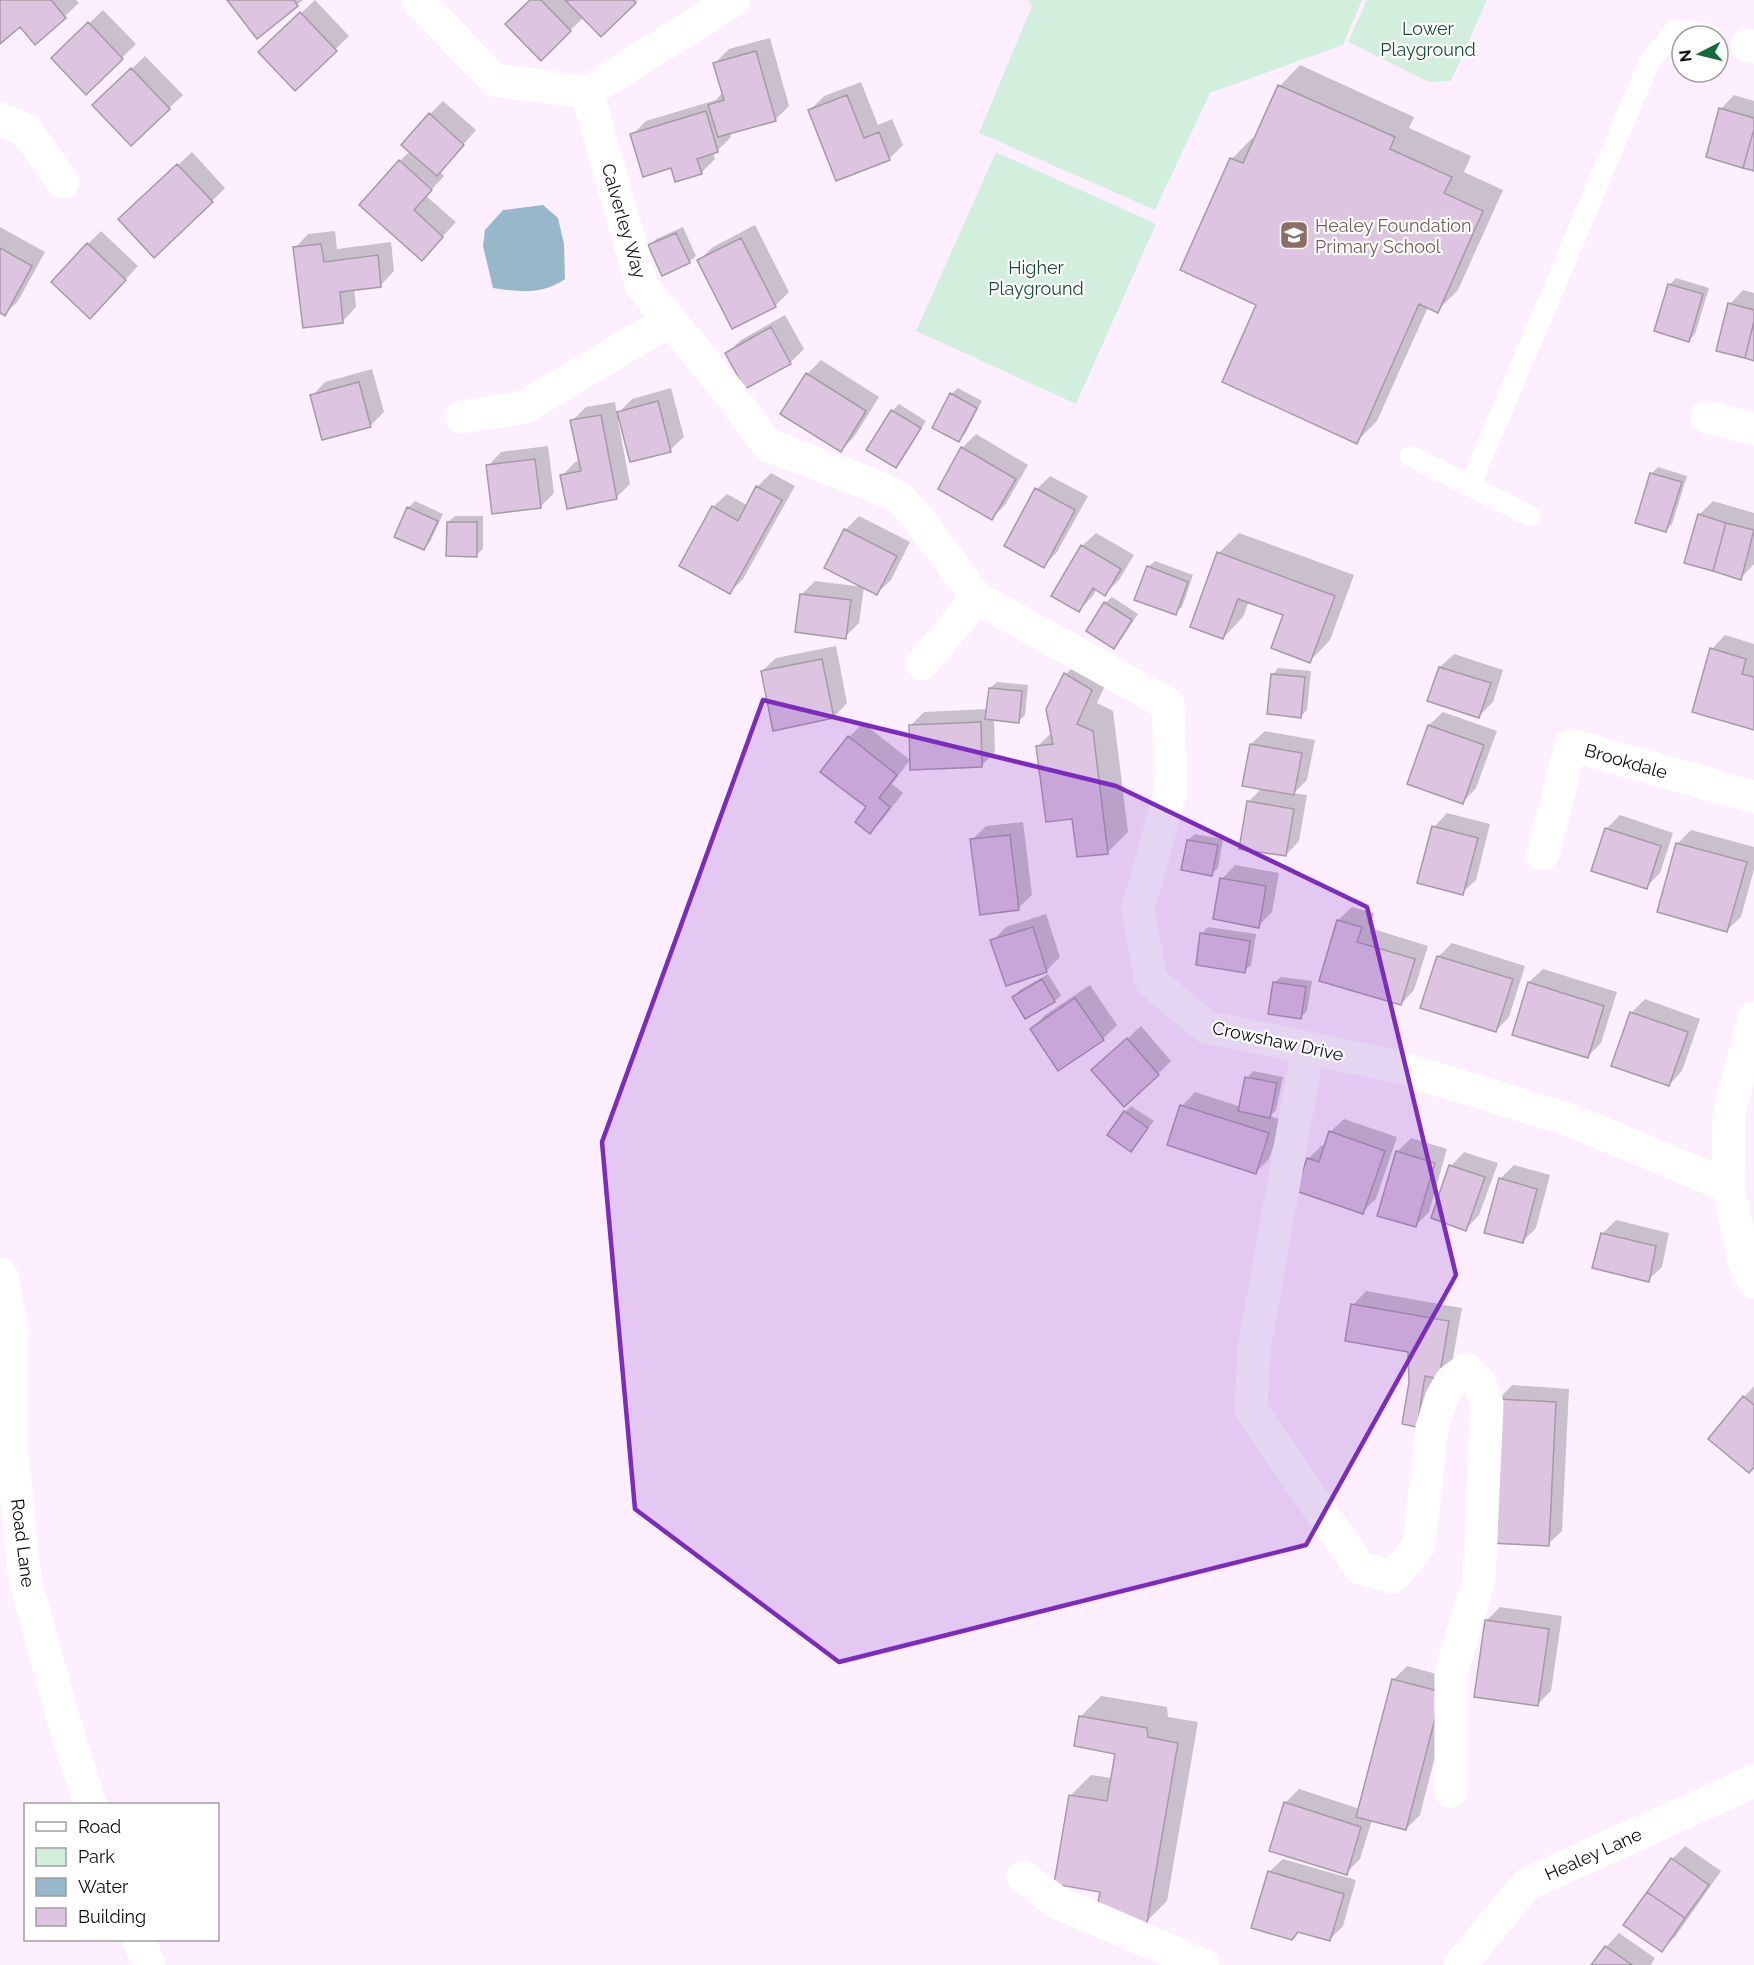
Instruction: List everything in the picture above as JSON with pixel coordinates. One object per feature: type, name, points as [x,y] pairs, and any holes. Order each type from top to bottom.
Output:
[{"type":"street","points":[[418,0],[494,80],[587,93],[734,0]]},
{"type":"street","name":"Calverley Way","points":[[587,93],[642,285],[729,392]]},
{"type":"street","points":[[0,119],[26,130],[63,182]]},
{"type":"street","points":[[462,417],[524,407],[670,320]]},
{"type":"street","name":"Crowshaw Drive","points":[[729,392],[768,446],[899,497],[914,513],[977,598],[1168,704],[1171,791],[1138,908],[1151,981],[1206,1027],[1395,1066],[1573,1121],[1728,1186]]},
{"type":"street","points":[[1707,417],[1754,429]]},
{"type":"street","points":[[921,664],[977,598]]},
{"type":"street","name":"Brookdale","points":[[1543,854],[1571,745],[1754,797]]},
{"type":"street","points":[[1754,1017],[1729,1113],[1728,1186],[1745,1264],[1754,1282]]},
{"type":"street","points":[[1308,1048],[1254,1349],[1251,1410],[1360,1568],[1393,1576],[1419,1546],[1432,1428],[1441,1399],[1451,1381],[1467,1369],[1480,1384],[1487,1404],[1479,1580],[1451,1673],[1451,1791]]},
{"type":"street","name":"Road Lane","points":[[0,1274],[12,1329],[12,1452],[25,1579],[63,1718],[90,1803]]},
{"type":"street","name":"Healey Lane","points":[[1460,1965],[1527,1884],[1754,1781]]},
{"type":"street","points":[[1023,1877],[1057,1902],[1203,1965]]},
{"type":"street","points":[[139,1941],[149,1965]]},
{"type":"lane","points":[[1470,486],[1649,63],[1670,36]]},
{"type":"lane","points":[[1410,456],[1530,516]]},
{"type":"highlighted area","points":[[763,700],[1116,786],[1367,907],[1456,1275],[1306,1545],[839,1662],[635,1509],[602,1142]]},
{"type":"green space","points":[[1028,0],[1362,0],[1343,45],[1210,93],[1155,210],[979,133],[1032,6]]},
{"type":"green space","name":"Lower Playground","points":[[1367,0],[1487,0],[1451,81],[1429,82],[1348,42]]},
{"type":"green space","name":"Higher Playground","points":[[996,152],[1156,224],[1076,404],[916,331]]},
{"type":"water","points":[[543,205],[558,218],[564,244],[565,279],[539,290],[493,288],[483,246],[485,230],[503,210]]},
{"type":"building","points":[[0,0],[51,0],[66,18],[35,45],[20,27],[0,44]]},
{"type":"building","points":[[227,0],[294,0],[298,6],[257,39]]},
{"type":"building","points":[[530,0],[541,0],[571,31],[541,61],[505,24]]},
{"type":"building","points":[[565,0],[633,0],[636,3],[601,37]]},
{"type":"building","points":[[300,12],[337,51],[295,91],[258,52]]},
{"type":"building","points":[[88,22],[123,59],[86,95],[51,58]]},
{"type":"building","points":[[756,51],[776,121],[718,137],[708,105],[724,100],[713,63]]},
{"type":"building","points":[[131,68],[170,109],[131,146],[92,105]]},
{"type":"building","points":[[1278,85],[1395,137],[1390,149],[1452,177],[1444,193],[1483,211],[1438,313],[1419,304],[1357,444],[1222,382],[1256,305],[1180,270],[1230,158],[1243,163]]},
{"type":"building","points":[[847,95],[864,138],[879,132],[890,160],[836,181],[808,110]]},
{"type":"building","points":[[1719,108],[1754,118],[1754,129],[1743,168],[1706,157]]},
{"type":"building","points":[[706,111],[718,152],[697,159],[702,174],[675,182],[671,168],[643,177],[630,134]]},
{"type":"building","points":[[429,113],[464,145],[437,176],[401,145]]},
{"type":"building","points":[[1754,129],[1754,171],[1743,168]]},
{"type":"building","points":[[399,160],[432,190],[414,210],[443,237],[422,261],[359,205]]},
{"type":"building","points":[[177,164],[213,202],[154,258],[118,219]]},
{"type":"building","points":[[676,233],[690,263],[662,276],[648,245]]},
{"type":"building","points":[[741,238],[776,307],[732,329],[697,260]]},
{"type":"building","points":[[87,243],[126,280],[90,319],[51,282]]},
{"type":"building","points":[[321,244],[324,262],[378,255],[381,287],[340,292],[343,323],[303,328],[293,247]]},
{"type":"building","points":[[0,248],[32,266],[5,316],[0,313]]},
{"type":"building","points":[[1668,284],[1703,294],[1689,342],[1654,331]]},
{"type":"building","points":[[1728,303],[1754,310],[1754,321],[1745,358],[1716,351]]},
{"type":"building","points":[[1754,321],[1754,361],[1745,358]]},
{"type":"building","points":[[771,327],[791,364],[745,389],[725,353]]},
{"type":"building","points":[[806,373],[866,411],[841,452],[780,414]]},
{"type":"building","points":[[359,382],[371,427],[322,440],[310,395]]},
{"type":"building","points":[[950,393],[977,408],[959,442],[932,428]]},
{"type":"building","points":[[658,401],[671,452],[630,462],[617,412]]},
{"type":"building","points":[[891,410],[921,428],[896,468],[866,450]]},
{"type":"building","points":[[601,415],[617,499],[567,509],[560,475],[581,471],[570,420]]},
{"type":"building","points":[[961,447],[1016,479],[992,520],[938,489]]},
{"type":"building","points":[[535,459],[541,508],[492,514],[486,465]]},
{"type":"building","points":[[1650,473],[1682,482],[1666,532],[1635,523]]},
{"type":"building","points":[[756,486],[782,500],[730,594],[679,566],[712,506],[738,521]]},
{"type":"building","points":[[1035,488],[1075,510],[1044,568],[1004,546]]},
{"type":"building","points":[[407,507],[438,521],[424,550],[394,537]]},
{"type":"building","points":[[1698,514],[1726,523],[1713,571],[1684,563]]},
{"type":"building","points":[[447,522],[477,522],[477,557],[446,556]]},
{"type":"building","points":[[1726,523],[1754,530],[1741,580],[1713,571]]},
{"type":"building","points":[[844,529],[897,556],[877,595],[824,568]]},
{"type":"building","points":[[1081,545],[1121,569],[1105,596],[1093,588],[1079,612],[1051,596]]},
{"type":"building","points":[[1217,552],[1335,596],[1310,663],[1271,648],[1283,615],[1238,599],[1223,639],[1190,627]]},
{"type":"building","points":[[1147,566],[1188,582],[1176,615],[1134,600]]},
{"type":"building","points":[[800,594],[851,600],[846,639],[795,632]]},
{"type":"building","points":[[1104,602],[1132,620],[1114,649],[1086,631]]},
{"type":"building","points":[[1710,648],[1746,659],[1742,674],[1754,677],[1754,730],[1692,712]]},
{"type":"building","points":[[822,659],[834,718],[773,731],[761,671]]},
{"type":"building","points":[[1439,667],[1491,683],[1479,718],[1427,701]]},
{"type":"building","points":[[1064,673],[1092,690],[1077,724],[1093,731],[1108,854],[1077,857],[1072,819],[1046,822],[1036,746],[1053,744],[1046,709]]},
{"type":"building","points":[[1271,674],[1305,677],[1301,718],[1267,714]]},
{"type":"building","points":[[989,688],[1022,691],[1019,723],[985,719]]},
{"type":"building","points":[[981,722],[982,767],[910,770],[909,725]]},
{"type":"building","points":[[1428,725],[1484,745],[1463,804],[1407,784]]},
{"type":"building","points":[[848,736],[897,775],[879,798],[890,807],[870,834],[855,822],[866,807],[820,772]]},
{"type":"building","points":[[1250,744],[1302,753],[1294,795],[1242,786]]},
{"type":"building","points":[[1247,801],[1294,809],[1286,856],[1239,849]]},
{"type":"building","points":[[1432,826],[1478,838],[1463,895],[1417,883]]},
{"type":"building","points":[[1605,828],[1661,846],[1647,889],[1591,871]]},
{"type":"building","points":[[1010,835],[1019,910],[980,915],[970,839]]},
{"type":"building","points":[[1187,840],[1218,845],[1212,876],[1181,870]]},
{"type":"building","points":[[1676,843],[1747,862],[1727,932],[1657,912]]},
{"type":"building","points":[[1220,878],[1266,886],[1259,928],[1213,919]]},
{"type":"building","points":[[1337,920],[1362,927],[1357,942],[1415,959],[1401,1005],[1319,981]]},
{"type":"building","points":[[1033,927],[1047,972],[1006,986],[990,940]]},
{"type":"building","points":[[1200,933],[1250,941],[1245,973],[1196,965]]},
{"type":"building","points":[[1437,956],[1513,979],[1496,1032],[1420,1008]]},
{"type":"building","points":[[1042,979],[1055,1002],[1025,1019],[1012,997]]},
{"type":"building","points":[[1273,982],[1306,987],[1301,1019],[1268,1014]]},
{"type":"building","points":[[1528,982],[1604,1006],[1588,1058],[1512,1035]]},
{"type":"building","points":[[1075,998],[1104,1040],[1058,1071],[1030,1029]]},
{"type":"building","points":[[1630,1012],[1688,1032],[1669,1086],[1611,1066]]},
{"type":"building","points":[[1127,1038],[1159,1075],[1124,1107],[1091,1070]]},
{"type":"building","points":[[1245,1077],[1277,1083],[1270,1118],[1238,1111]]},
{"type":"building","points":[[1180,1105],[1269,1133],[1256,1174],[1167,1145]]},
{"type":"building","points":[[1124,1111],[1148,1128],[1131,1152],[1107,1135]]},
{"type":"building","points":[[1329,1131],[1385,1151],[1363,1214],[1296,1191],[1307,1158],[1319,1162]]},
{"type":"building","points":[[1396,1151],[1435,1163],[1416,1227],[1377,1216]]},
{"type":"building","points":[[1449,1165],[1485,1177],[1466,1231],[1431,1218]]},
{"type":"building","points":[[1499,1178],[1537,1189],[1523,1243],[1484,1233]]},
{"type":"building","points":[[1601,1233],[1656,1246],[1649,1282],[1592,1268]]},
{"type":"building","points":[[1351,1304],[1449,1321],[1439,1379],[1425,1376],[1417,1427],[1402,1424],[1409,1382],[1408,1352],[1345,1341]]},
{"type":"building","points":[[1743,1396],[1754,1405],[1754,1467],[1749,1473],[1708,1439]]},
{"type":"building","points":[[1497,1399],[1556,1402],[1549,1546],[1489,1543]]},
{"type":"building","points":[[1485,1620],[1549,1629],[1538,1706],[1474,1697]]},
{"type":"building","points":[[1392,1679],[1442,1692],[1406,1830],[1356,1817]]},
{"type":"building","points":[[1079,1716],[1147,1728],[1148,1737],[1178,1743],[1147,1923],[1096,1914],[1100,1892],[1054,1884],[1069,1795],[1107,1801],[1115,1754],[1074,1746]]},
{"type":"building","points":[[1284,1802],[1361,1827],[1347,1875],[1269,1851]]},
{"type":"building","points":[[1671,1858],[1709,1885],[1685,1918],[1647,1892]]},
{"type":"building","points":[[1268,1871],[1344,1894],[1330,1941],[1298,1932],[1292,1940],[1251,1928]]},
{"type":"building","points":[[1647,1892],[1685,1918],[1662,1952],[1623,1925]]},
{"type":"building","points":[[1605,1946],[1632,1965],[1591,1965]]},
{"type":"place","name":"Healey Foundation Primary School","points":[[1294,235]]}]
